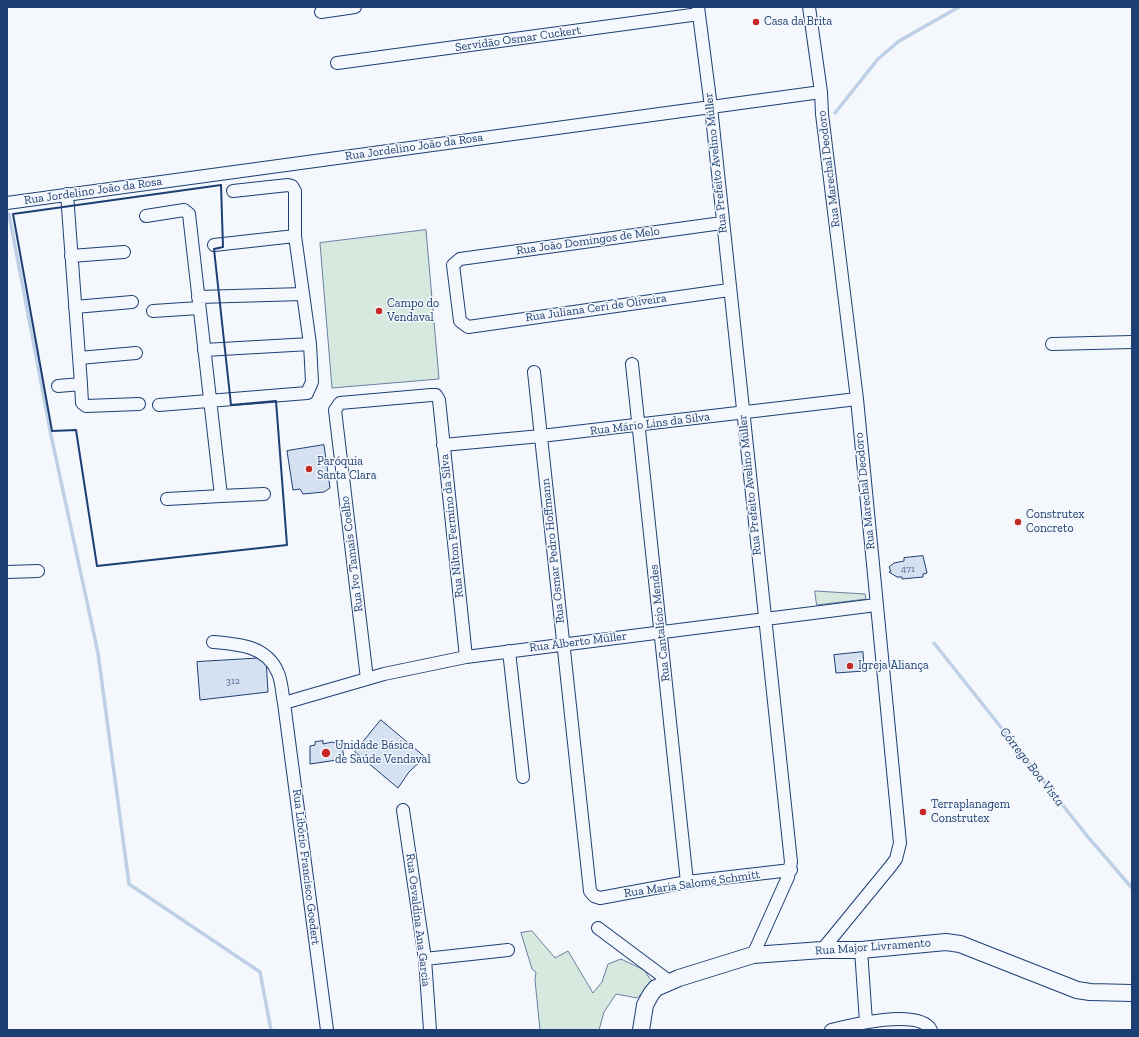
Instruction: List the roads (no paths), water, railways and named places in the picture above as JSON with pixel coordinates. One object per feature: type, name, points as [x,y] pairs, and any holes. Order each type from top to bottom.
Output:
[{"type":"main road","name":"Rua Major Livramento","points":[[641,1030],[643,1010],[648,998],[656,988],[669,981],[754,955],[822,950],[861,950],[946,942],[960,944],[1077,990],[1090,992],[1132,993]]},
{"type":"street","points":[[321,12],[355,7]]},
{"type":"street","name":"Rua Marechal Deodoro","points":[[810,7],[857,399],[900,844],[896,859],[822,950]]},
{"type":"street","name":"Servidão Osmar Cuckert","points":[[337,63],[699,11]]},
{"type":"street","name":"Rua Prefeito Avelino Müller","points":[[699,11],[711,107],[791,870],[754,955]]},
{"type":"street","name":"Rua Jordelino João da Rosa","points":[[7,202],[821,92]]},
{"type":"street","points":[[143,184],[143,196]]},
{"type":"street","points":[[159,405],[307,392],[312,382],[310,344],[295,236],[294,191],[292,186],[288,185],[233,191]]},
{"type":"street","points":[[67,194],[82,403],[86,406],[140,404]]},
{"type":"street","points":[[146,216],[184,210],[189,214],[221,496]]},
{"type":"street","name":"Rua João Domingos de Melo","points":[[464,324],[460,321],[453,265],[460,259],[722,223]]},
{"type":"street","points":[[214,245],[295,236]]},
{"type":"street","points":[[71,256],[124,252]]},
{"type":"street","name":"Rua Juliana Ceri de Oliveira","points":[[464,324],[468,326],[729,290]]},
{"type":"street","points":[[153,311],[198,303],[303,294]]},
{"type":"street","points":[[75,307],[132,302]]},
{"type":"street","points":[[1052,344],[1132,342]]},
{"type":"street","points":[[204,350],[310,344]]},
{"type":"street","points":[[79,358],[136,353]]},
{"type":"street","name":"Rua Cantalício Mendes","points":[[632,364],[687,882]]},
{"type":"street","name":"Rua Osmar Pedro Hoffmann","points":[[534,372],[590,892],[594,896]]},
{"type":"street","points":[[58,386],[81,384]]},
{"type":"street","name":"Rua Ivo Tamais Coelho","points":[[367,679],[335,410],[336,406],[340,403],[436,395]]},
{"type":"street","name":"Rua Nilton Fermino da Silva","points":[[436,395],[439,400],[466,657]]},
{"type":"street","name":"Rua Mário Lins da Silva","points":[[443,445],[541,436],[857,399]]},
{"type":"street","points":[[167,499],[264,494]]},
{"type":"street","points":[[7,572],[38,571]]},
{"type":"street","name":"Rua Alberto Müller","points":[[284,704],[415,666],[466,657],[876,605]]},
{"type":"street","name":"Rua Libório Francisco Goedert","points":[[213,642],[240,644],[255,649],[267,656],[278,673],[284,704],[327,1030]]},
{"type":"street","points":[[509,651],[523,777]]},
{"type":"street","name":"Rua Osvaldina Ana Garcia","points":[[403,810],[425,959],[430,1030]]},
{"type":"street","name":"Rua Maria Salomé Schmitt","points":[[594,896],[600,898],[687,882],[791,870]]},
{"type":"street","points":[[598,928],[669,981]]},
{"type":"street","points":[[425,959],[508,950]]},
{"type":"street","points":[[861,950],[866,1022]]},
{"type":"street","points":[[831,1030],[866,1022],[913,1019],[924,1022],[931,1030]]},
{"type":"waterway","name":"Córrego Boa Vista","points":[[835,113],[878,59],[899,41],[959,7]]},
{"type":"waterway","points":[[9,214],[51,435],[98,653],[129,884],[260,972],[271,1030]]},
{"type":"waterway","name":"Córrego Boa Vista","points":[[934,643],[1088,837],[1132,888]]},
{"type":"place","name":"Casa da Brita","points":[[756,22]]},
{"type":"place","name":"Campo do Vendaval","points":[[379,311]]},
{"type":"place","name":"Paróquia Santa Clara","points":[[309,469]]},
{"type":"place","name":"Construtex Concreto","points":[[1018,522]]},
{"type":"place","name":"Igreja Aliança","points":[[850,666]]},
{"type":"place","name":"Unidade Básica de Saúde Vendaval","points":[[326,753]]},
{"type":"place","name":"Terraplanagem Construtex","points":[[923,812]]}]
